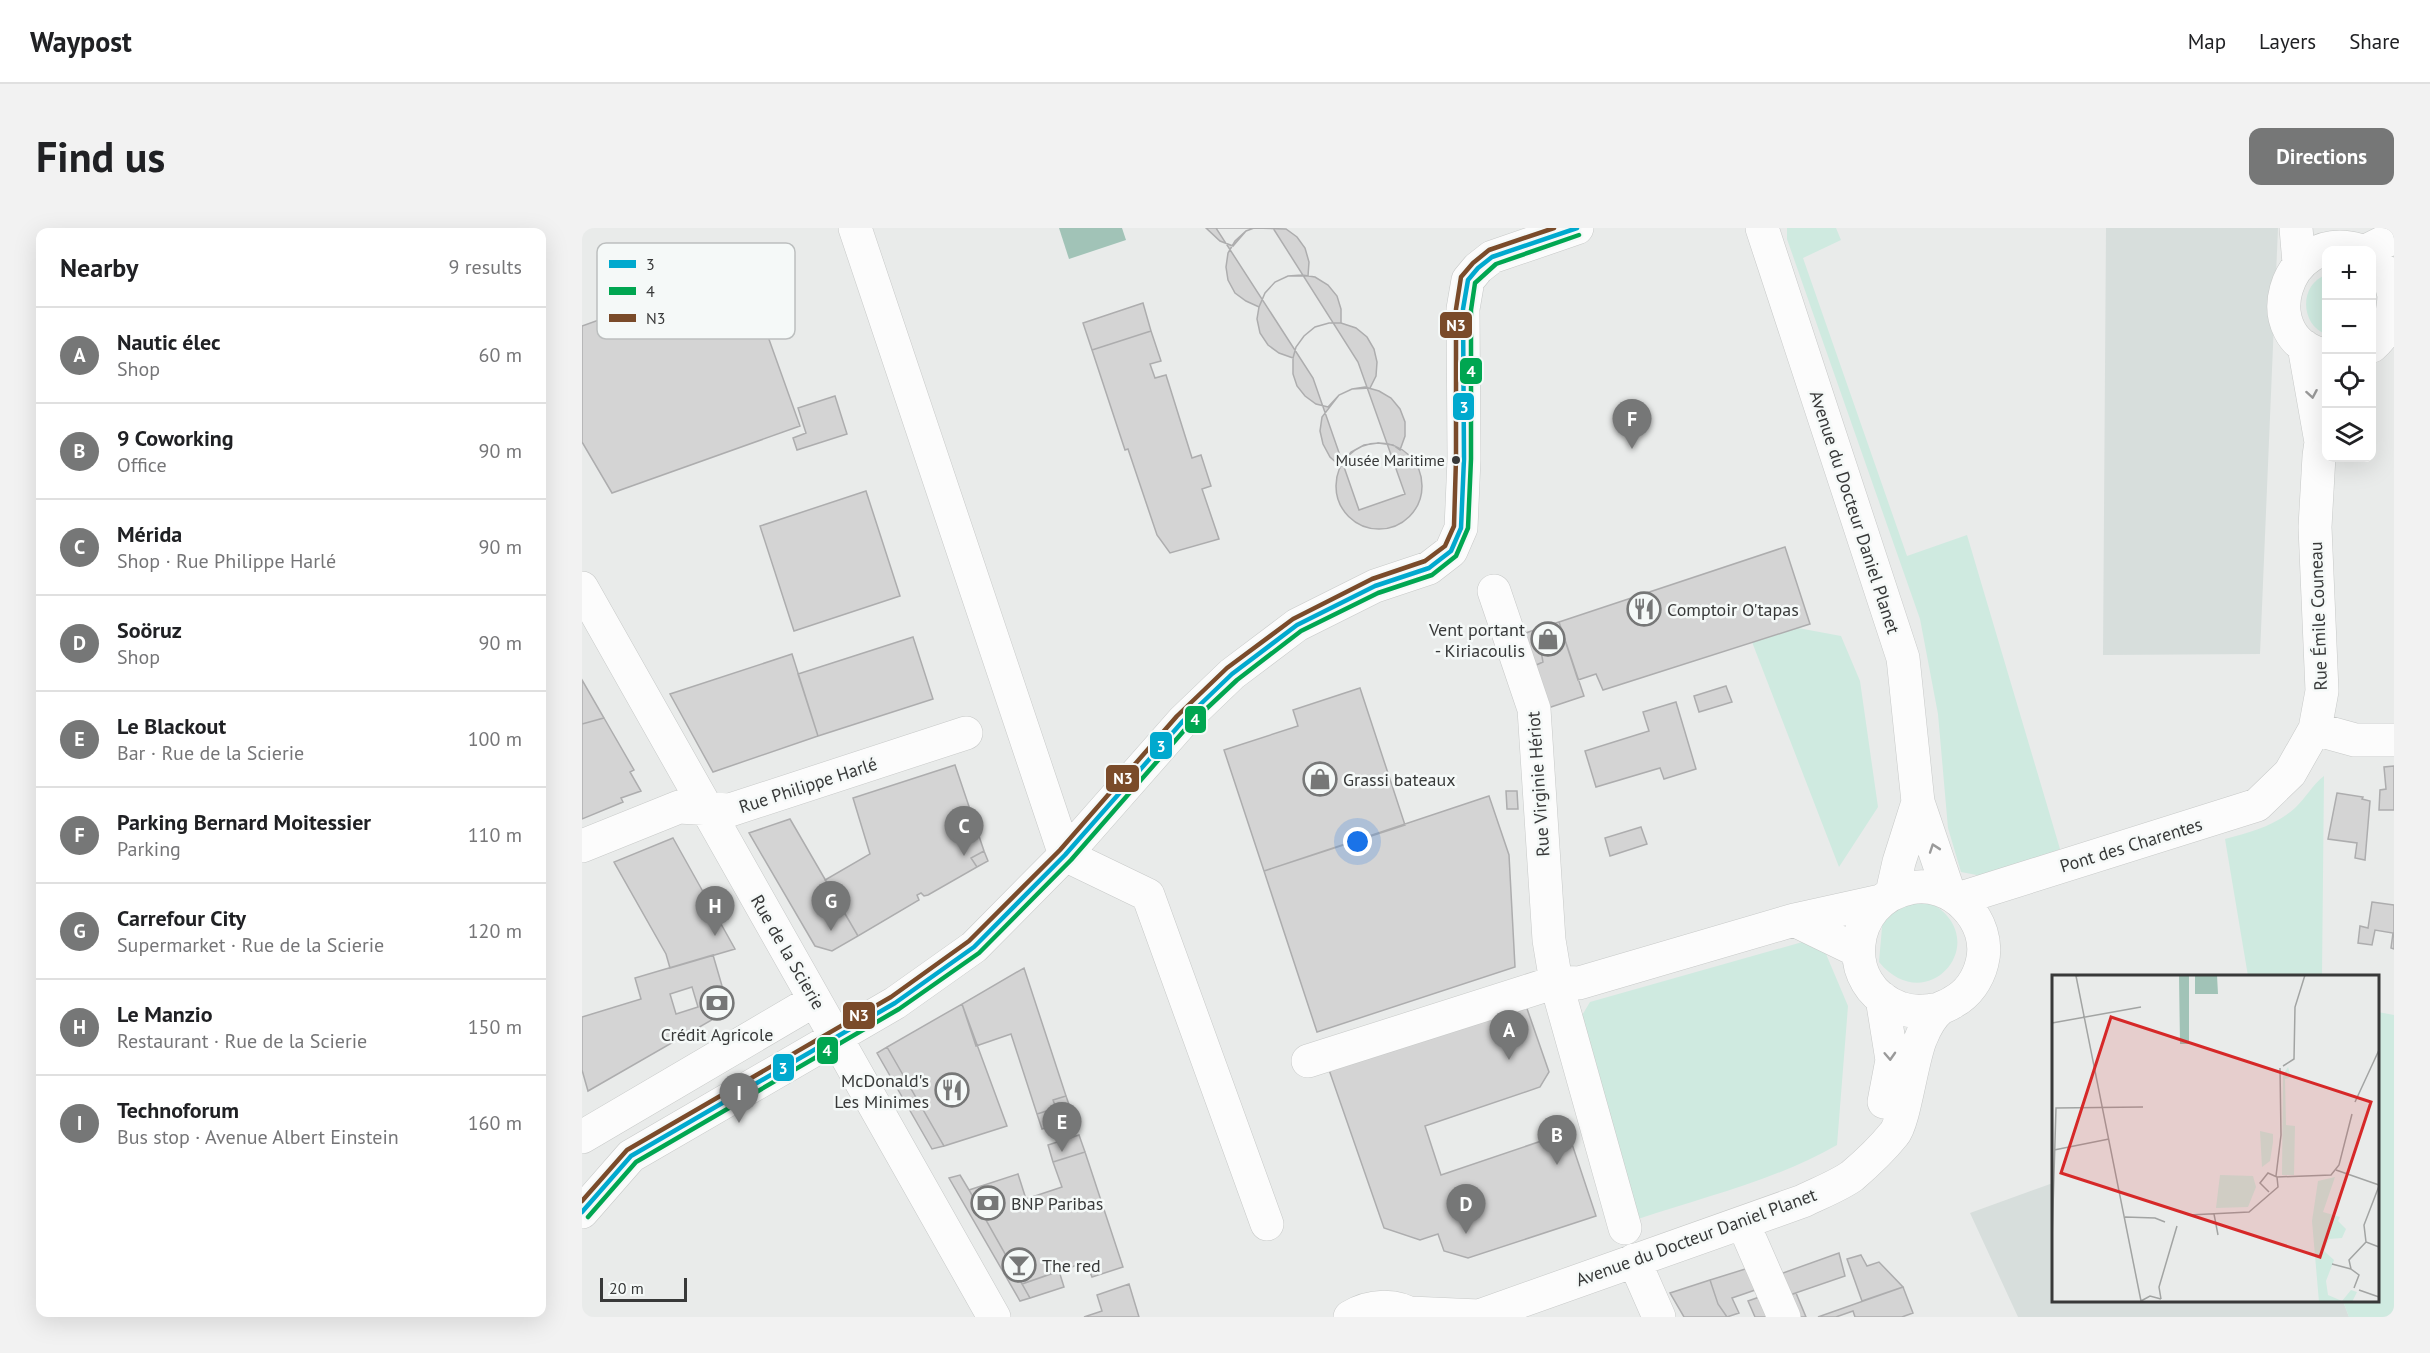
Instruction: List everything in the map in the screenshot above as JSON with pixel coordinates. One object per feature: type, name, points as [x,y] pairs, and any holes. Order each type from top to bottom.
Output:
[{"type":"street","points":[[855,228],[1065,855],[1148,895],[1267,1224]]},
{"type":"street","points":[[582,1212],[631,1156],[895,1004],[974,947],[1065,855],[1183,721],[1232,674],[1297,626],[1376,586],[1429,568],[1451,551],[1461,528],[1464,459],[1463,309],[1468,280],[1492,256],[1577,228]]},
{"type":"street","name":"Avenue du Docteur Daniel Planet","points":[[1762,228],[1900,647],[1918,802],[1953,896]]},
{"type":"street","points":[[2296,228],[2299,264]]},
{"type":"street","points":[[2376,246],[2394,237]]},
{"type":"street","points":[[2315,350],[2292,332],[2284,315],[2283,296],[2288,279],[2299,264],[2321,249],[2338,242]]},
{"type":"street","points":[[2376,342],[2386,332],[2394,314],[2388,279]]},
{"type":"street","name":"Rue Émile Couneau","points":[[2315,350],[2322,416]]},
{"type":"street","name":"Rue Émile Couneau","points":[[2224,817],[2257,805],[2290,773],[2315,729],[2322,691],[2315,527],[2322,455]]},
{"type":"street","name":"Rue de la Scierie","points":[[582,588],[994,1317]]},
{"type":"street","name":"Rue Virginie Hériot","points":[[1494,591],[1534,709],[1549,940],[1557,982],[1625,1228]]},
{"type":"street","points":[[2315,729],[2355,740],[2394,740]]},
{"type":"street","name":"Rue Philippe Harlé","points":[[582,846],[679,807],[730,810],[966,733]]},
{"type":"street","name":"Avenue du Docteur Daniel Planet","points":[[1886,897],[1918,802]]},
{"type":"street","name":"Pont des Charentes","points":[[2038,873],[2224,817]]},
{"type":"street","points":[[1953,896],[2038,873]]},
{"type":"street","points":[[1983,944],[1998,916],[2038,873]]},
{"type":"street","points":[[1308,1061],[1557,982],[1579,983],[1794,920],[1886,897],[1911,887],[1930,887],[1953,896],[1970,911],[1980,927],[1983,944],[1982,961],[1977,976],[1968,991],[1955,1001],[1940,1009],[1920,1012],[1900,1008],[1882,998],[1869,985],[1861,969],[1858,951],[1860,933],[1868,916],[1886,897]]},
{"type":"street","points":[[1794,920],[1858,951]]},
{"type":"street","points":[[1862,1166],[1883,1112],[1892,1060],[1882,998]]},
{"type":"street","points":[[582,1137],[815,1000]]},
{"type":"street","name":"Avenue du Docteur Daniel Planet","points":[[1350,1317],[1376,1307],[1393,1308],[1413,1315],[1479,1316],[1803,1201],[1851,1177],[1896,1132],[1920,1040],[1928,1024],[1940,1009]]},
{"type":"street","points":[[1743,1223],[1784,1317]]},
{"type":"street","points":[[1634,1260],[1659,1317]]},
{"type":"street","name":"Avenue du Docteur Daniel Planet","points":[[1494,1317],[1526,1300]]},
{"type":"shaded area","points":[[1059,228],[1122,228],[1126,240],[1069,259]]},
{"type":"shaded area","points":[[1787,228],[1836,228],[1841,240],[1803,258],[1907,556],[1967,535],[2060,849],[2036,860],[1982,876],[1961,872],[1948,828],[1938,714],[1920,619],[1787,239]]},
{"type":"shaded area","points":[[2106,228],[2278,228],[2260,654],[2103,655]]},
{"type":"shaded area","points":[[2322,277],[2322,332],[2311,322],[2306,304],[2307,295],[2317,280]]},
{"type":"shaded area","points":[[1798,628],[1841,636],[1860,681],[1878,807],[1839,867],[1752,642]]},
{"type":"shaded area","points":[[2324,776],[2322,975],[2248,975],[2225,839],[2262,828],[2279,819],[2295,808]]},
{"type":"shaded area","points":[[1927,901],[1947,916],[1956,934],[1956,952],[1948,967],[1935,978],[1918,983],[1898,978],[1879,962],[1883,916],[1895,905]]},
{"type":"shaded area","points":[[1806,941],[1826,954],[1848,1006],[1837,1145],[1765,1178],[1638,1219],[1578,1022],[1590,1002]]},
{"type":"shaded area","points":[[2379,1012],[2394,1015],[2394,1317],[2349,1317],[2343,1302],[2379,1302]]},
{"type":"shaded area","points":[[2052,1183],[2052,1302],[2343,1302],[2349,1317],[2018,1317],[1970,1213]]},
{"type":"building","points":[[1206,228],[1254,228],[1246,231],[1233,246],[1220,241]]},
{"type":"building","points":[[1216,228],[1273,228],[1358,362],[1405,494],[1359,510],[1313,378]]},
{"type":"building","points":[[1254,228],[1286,229],[1297,237],[1305,248],[1309,262],[1308,276],[1288,276],[1275,282],[1265,293],[1259,307],[1235,293],[1228,280],[1226,267],[1228,253],[1235,241],[1246,231]]},
{"type":"building","points":[[1288,276],[1315,277],[1328,285],[1337,296],[1341,309],[1341,323],[1329,323],[1315,327],[1296,347],[1293,358],[1279,353],[1268,345],[1260,333],[1257,319],[1265,293],[1275,282]]},
{"type":"building","points":[[1143,303],[1151,331],[1092,350],[1083,323]]},
{"type":"building","points":[[597,321],[597,339],[769,339],[800,426],[612,493],[582,442],[582,326]]},
{"type":"building","points":[[1329,323],[1341,323],[1356,328],[1367,337],[1374,349],[1377,362],[1376,376],[1370,388],[1352,389],[1339,395],[1328,407],[1316,404],[1297,386],[1293,374],[1293,358],[1296,347],[1304,336],[1315,327]]},
{"type":"building","points":[[1151,331],[1161,361],[1150,364],[1155,378],[1166,375],[1192,458],[1201,455],[1211,486],[1202,489],[1219,539],[1170,553],[1157,535],[1128,449],[1125,450],[1092,350]]},
{"type":"building","points":[[1365,387],[1391,398],[1400,409],[1405,422],[1405,436],[1400,450],[1393,445],[1378,443],[1364,445],[1351,452],[1340,466],[1330,457],[1323,444],[1320,431],[1322,417],[1339,395],[1352,389]]},
{"type":"building","points":[[835,396],[847,434],[797,450],[793,438],[806,433],[798,408]]},
{"type":"building","points":[[1379,443],[1396,446],[1410,455],[1419,469],[1422,486],[1419,503],[1410,517],[1396,526],[1379,529],[1362,526],[1348,517],[1339,503],[1336,486],[1339,469],[1348,455],[1362,446]]},
{"type":"building","points":[[866,491],[900,596],[794,631],[760,526]]},
{"type":"building","points":[[1785,547],[1810,624],[1603,690],[1596,674],[1578,680],[1559,622]]},
{"type":"building","points":[[1559,622],[1584,696],[1548,708],[1534,666],[1543,662],[1537,629]]},
{"type":"building","points":[[1537,629],[1543,662],[1534,666],[1523,634]]},
{"type":"building","points":[[913,637],[933,699],[818,736],[798,674]]},
{"type":"building","points":[[792,654],[818,736],[713,772],[670,694]]},
{"type":"building","points":[[582,680],[604,718],[582,724]]},
{"type":"building","points":[[1726,686],[1732,702],[1699,712],[1694,696]]},
{"type":"building","points":[[1360,688],[1405,825],[1264,871],[1224,750],[1298,726],[1293,710]]},
{"type":"building","points":[[1676,702],[1696,769],[1664,779],[1660,768],[1596,787],[1585,751],[1649,731],[1643,712]]},
{"type":"building","points":[[604,718],[634,770],[630,772],[641,791],[621,798],[623,802],[582,819],[582,724]]},
{"type":"building","points":[[955,765],[984,851],[971,858],[977,867],[928,895],[924,896],[921,893],[917,895],[919,900],[858,936],[825,880],[870,854],[853,798]]},
{"type":"building","points":[[2394,766],[2394,810],[2379,810],[2380,790],[2386,789],[2384,767]]},
{"type":"building","points":[[1506,791],[1517,791],[1518,809],[1507,809]]},
{"type":"building","points":[[2337,793],[2363,797],[2362,799],[2370,801],[2365,860],[2355,858],[2357,843],[2328,839]]},
{"type":"building","points":[[1489,796],[1509,855],[1515,967],[1317,1032],[1264,871]]},
{"type":"building","points":[[790,819],[858,936],[832,951],[815,946],[749,833]]},
{"type":"building","points":[[1641,827],[1647,844],[1610,856],[1605,838]]},
{"type":"building","points":[[673,838],[735,949],[670,968],[666,954],[614,862]]},
{"type":"building","points":[[984,851],[988,861],[977,867],[971,858]]},
{"type":"building","points":[[2372,902],[2394,905],[2394,949],[2391,948],[2393,933],[2375,930],[2372,945],[2358,943],[2360,926],[2368,928]]},
{"type":"building","points":[[713,955],[729,1010],[588,1091],[582,1070],[582,1017],[641,999],[635,978]],"holes":[[[692,987],[698,1007],[676,1014],[670,994]]]},
{"type":"building","points":[[1024,968],[1066,1096],[1053,1100],[1056,1108],[1037,1114],[1011,1034],[976,1046],[962,1004]]},
{"type":"building","points":[[1524,1000],[1549,1072],[1540,1087],[1425,1126],[1441,1175],[1568,1132],[1596,1216],[1468,1258],[1444,1251],[1438,1234],[1420,1240],[1384,1228],[1328,1067]]},
{"type":"building","name":"McDonald's Les Minimes","points":[[962,1004],[1007,1126],[944,1146],[887,1047]]},
{"type":"building","points":[[887,1047],[944,1146],[932,1149],[877,1053]]},
{"type":"building","points":[[1066,1096],[1074,1119],[1042,1129],[1037,1114],[1056,1108],[1053,1100]]},
{"type":"building","points":[[1079,1135],[1085,1152],[1053,1162],[1048,1145]]},
{"type":"building","points":[[1085,1152],[1123,1267],[1092,1277],[1086,1262],[1022,1284],[969,1190],[1018,1174],[1026,1199],[1062,1187],[1053,1162]]},
{"type":"building","points":[[960,1175],[1030,1298],[1020,1301],[949,1178]]},
{"type":"building","points":[[1839,1253],[1845,1276],[1784,1297],[1783,1273]]},
{"type":"building","points":[[1861,1255],[1867,1266],[1879,1262],[1903,1287],[1862,1301],[1847,1259]]},
{"type":"building","points":[[1755,1266],[1764,1287],[1732,1298],[1739,1313],[1727,1317],[1718,1304],[1710,1280]]},
{"type":"building","points":[[1059,1271],[1064,1287],[1030,1298],[1022,1284]]},
{"type":"building","points":[[1710,1280],[1718,1304],[1727,1317],[1684,1317],[1670,1293]]},
{"type":"building","points":[[1129,1284],[1139,1317],[1084,1317],[1102,1311],[1097,1295]]},
{"type":"building","points":[[1903,1287],[1913,1313],[1902,1317],[1855,1317],[1853,1311],[1836,1317],[1818,1317]]},
{"type":"building","points":[[1796,1293],[1806,1317],[1792,1317],[1784,1297]]},
{"type":"building","points":[[1768,1294],[1778,1317],[1755,1317],[1748,1301]]},
{"type":"transit line","name":"N3","points":[[582,1201],[627,1150],[891,997],[969,941],[1060,850],[1177,716],[1227,668],[1293,619],[1372,579],[1425,561],[1445,546],[1454,526],[1456,309],[1461,277],[1489,250],[1554,228]]},
{"type":"transit line","name":"3","points":[[582,1212],[631,1156],[895,1003],[974,947],[1065,855],[1183,721],[1232,674],[1297,625],[1375,586],[1429,568],[1451,551],[1461,528],[1464,459],[1463,309],[1468,280],[1492,257],[1577,228]]},
{"type":"transit line","name":"4","points":[[588,1217],[636,1162],[899,1009],[979,953],[1071,860],[1188,726],[1237,680],[1301,631],[1378,593],[1432,575],[1456,556],[1468,528],[1471,459],[1471,310],[1475,283],[1496,264],[1579,235]]},
{"type":"place","name":"Parking Bernard Moitessier","points":[[1632,449]]},
{"type":"place","name":"Musée Maritime","points":[[1456,460]]},
{"type":"place","name":"Comptoir O'tapas","points":[[1644,609]]},
{"type":"place","name":"Vent portant - Kiriacoulis","points":[[1548,639]]},
{"type":"place","name":"Grassi bateaux","points":[[1320,779]]},
{"type":"place","name":"Mérida","points":[[964,856]]},
{"type":"place","name":"Carrefour City","points":[[831,931]]},
{"type":"place","name":"Le Manzio","points":[[715,936]]},
{"type":"place","name":"Crédit Agricole","points":[[717,1003]]},
{"type":"place","name":"Nautic élec","points":[[1509,1060]]},
{"type":"place","name":"McDonald's Les Minimes","points":[[952,1090]]},
{"type":"place","name":"Technoforum","points":[[739,1123]]},
{"type":"place","name":"Le Blackout","points":[[1062,1152]]},
{"type":"place","name":"9 Coworking","points":[[1557,1165]]},
{"type":"place","name":"BNP Paribas","points":[[988,1203]]},
{"type":"place","name":"Soöruz","points":[[1466,1234]]},
{"type":"place","name":"The red","points":[[1019,1265]]}]
